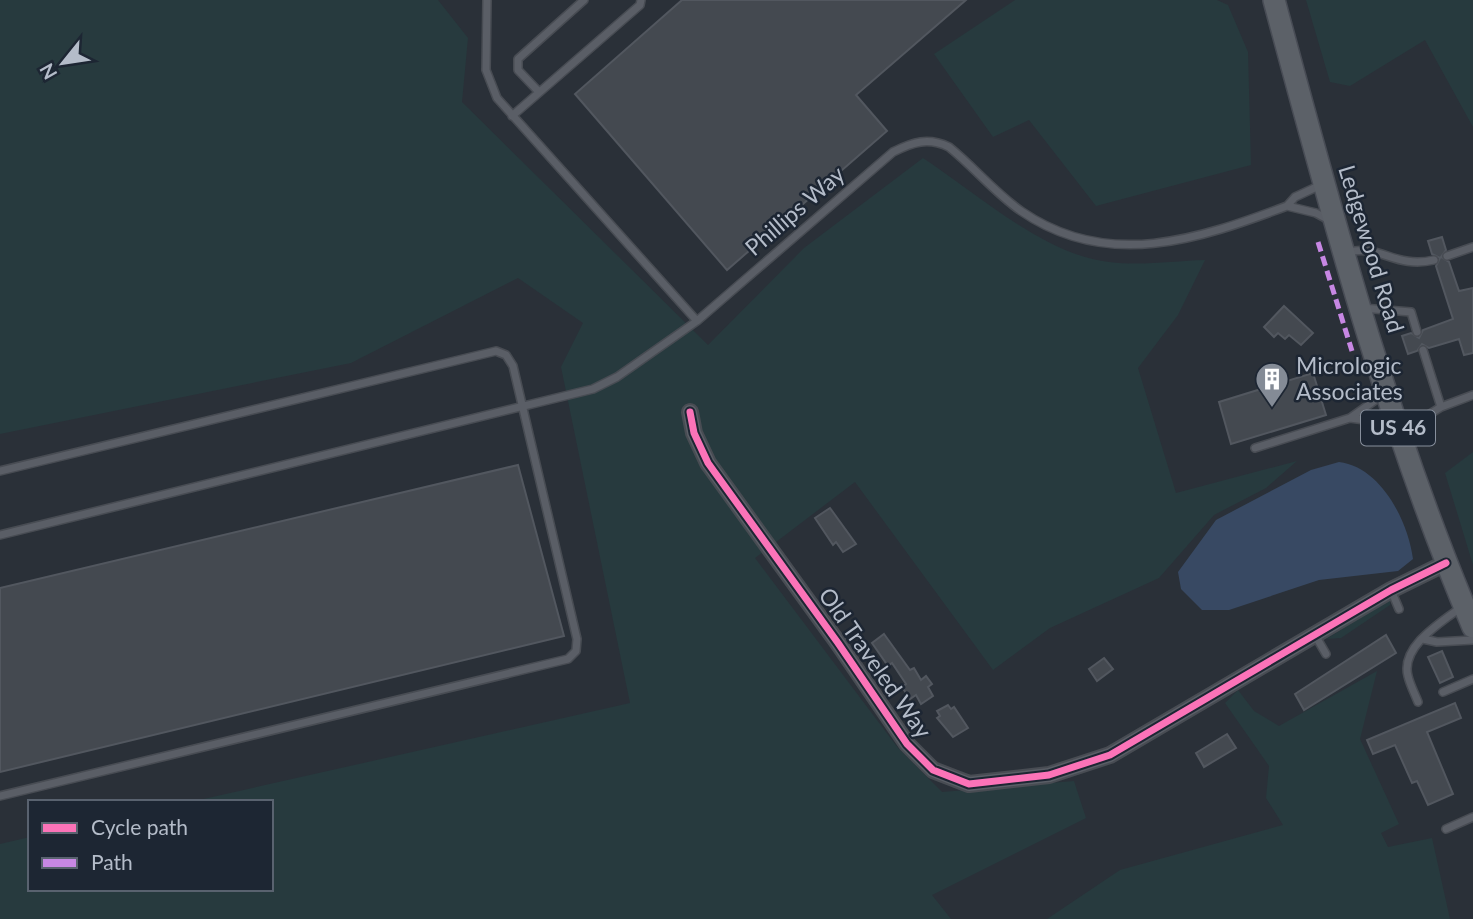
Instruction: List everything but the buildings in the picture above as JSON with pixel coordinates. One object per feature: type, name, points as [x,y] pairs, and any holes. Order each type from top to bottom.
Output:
[{"type":"main road","name":"Ledgewood Road","points":[[1274,0],[1324,183],[1387,391],[1446,563],[1473,627]]},
{"type":"street","name":"Old Traveled Way","points":[[690,412],[694,433],[708,463],[846,653],[889,720],[924,764],[950,779],[980,785],[1014,780],[1094,761],[1133,742],[1391,590],[1446,563]]},
{"type":"lane","points":[[487,0],[488,77],[493,91],[512,116],[697,321]]},
{"type":"lane","points":[[538,92],[518,70],[518,59],[584,0]]},
{"type":"lane","points":[[512,116],[640,5],[641,0]]},
{"type":"lane","name":"Phillips Way","points":[[0,535],[593,389],[617,377],[697,321],[893,152],[918,141],[937,142],[949,147],[1014,205],[1034,218],[1068,233],[1102,242],[1139,245],[1211,235],[1287,206],[1308,188],[1324,183]]},
{"type":"lane","points":[[1287,206],[1316,213],[1336,224]]},
{"type":"lane","points":[[1447,256],[1473,247]]},
{"type":"lane","points":[[1345,252],[1364,248],[1407,263],[1434,260]]},
{"type":"lane","points":[[1361,308],[1411,312],[1417,332]]},
{"type":"lane","points":[[1423,350],[1441,407]]},
{"type":"lane","points":[[0,471],[496,351],[506,355],[513,366],[577,639],[576,651],[568,659],[0,796]]},
{"type":"lane","points":[[1255,448],[1350,418],[1387,391]]},
{"type":"lane","points":[[1350,418],[1399,428],[1473,395]]},
{"type":"lane","points":[[1391,590],[1399,609]]},
{"type":"lane","points":[[1418,702],[1407,668],[1412,652],[1433,627],[1464,605]]},
{"type":"lane","points":[[1315,635],[1326,654]]},
{"type":"lane","points":[[1423,639],[1437,642],[1473,640]]},
{"type":"lane","points":[[1443,692],[1473,679]]},
{"type":"lane","points":[[1446,829],[1473,817]]},
{"type":"green space","points":[[0,0],[438,0],[468,38],[462,102],[708,345],[804,248],[923,158],[1012,220],[1060,248],[1085,257],[1133,264],[1205,260],[1178,315],[1138,368],[1176,493],[1297,461],[1266,488],[1214,515],[1159,578],[1050,628],[993,670],[855,482],[755,558],[898,748],[942,792],[1074,781],[1086,818],[932,895],[951,919],[0,919],[0,844],[28,837],[28,891],[273,891],[273,800],[199,800],[630,703],[561,367],[583,323],[518,278],[351,363],[0,434]]},
{"type":"green space","points":[[1015,0],[1217,0],[1228,5],[1248,52],[1251,165],[1096,206],[1029,120],[993,137],[934,54]]},
{"type":"green space","points":[[1306,0],[1473,0],[1473,127],[1425,40],[1350,86],[1330,82]]},
{"type":"green space","points":[[1473,452],[1473,565],[1445,473]]},
{"type":"green space","points":[[1390,600],[1390,605],[1341,638],[1326,639]]},
{"type":"green space","points":[[1377,671],[1360,739],[1399,824],[1381,833],[1388,847],[1432,838],[1450,919],[1047,919],[1120,870],[1283,825],[1266,798],[1269,766],[1225,703],[1238,690],[1254,711],[1279,726]]},
{"type":"water","points":[[1339,462],[1368,474],[1390,498],[1405,529],[1413,559],[1398,571],[1319,580],[1229,610],[1202,610],[1181,589],[1178,572],[1216,520],[1311,470]]},
{"type":"marked path","points":[[1318,242],[1352,351]]},
{"type":"cycle path","points":[[690,412],[694,433],[708,463],[907,744],[933,770],[969,784],[1049,775],[1110,755],[1391,590],[1446,563]]},
{"type":"place","name":"Micrologic Associates","points":[[1272,409]]}]
